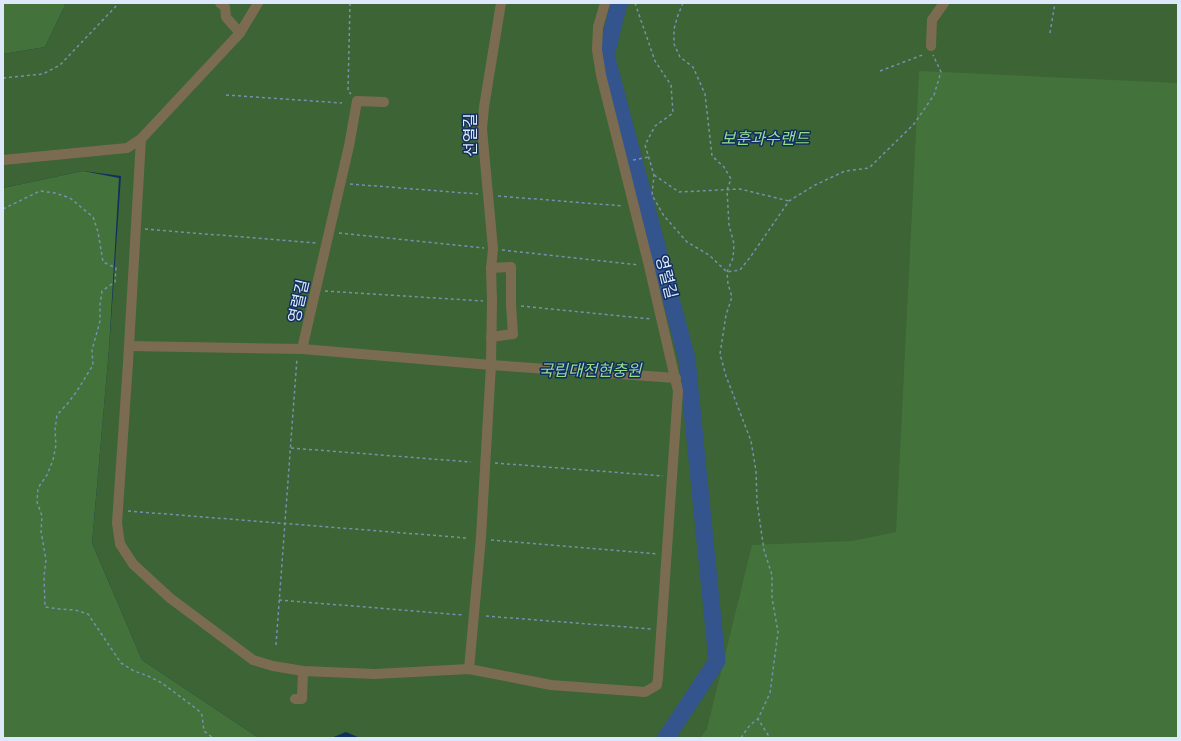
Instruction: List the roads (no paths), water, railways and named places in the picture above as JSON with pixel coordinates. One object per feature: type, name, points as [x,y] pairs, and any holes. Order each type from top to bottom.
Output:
[{"type":"lane","points":[[220,3],[225,7],[226,17],[240,33]]},
{"type":"lane","points":[[3,160],[127,148],[141,139],[240,33],[258,3]]},
{"type":"lane","name":"선열길","points":[[491,268],[493,249],[482,129],[484,107],[501,3]]},
{"type":"lane","name":"영렬길","points":[[469,669],[551,685],[645,692],[657,685],[678,391],[662,320],[601,75],[597,50],[598,27],[605,3]]},
{"type":"lane","points":[[931,46],[932,20],[944,3]]},
{"type":"lane","name":"영렬길","points":[[300,354],[349,146],[357,101],[384,102]]},
{"type":"lane","points":[[141,139],[117,523],[120,544],[133,564],[170,598],[253,660],[273,666],[303,671],[375,674],[469,669],[481,537],[491,365],[491,268],[511,267],[513,334],[492,337]]},
{"type":"lane","points":[[129,346],[491,365],[676,378]]},
{"type":"lane","points":[[295,700],[302,699],[303,671]]},
{"type":"waterway","points":[[619,3],[606,55],[687,359],[717,661],[666,738]]},
{"type":"park label","name":"보훈과수랜드","points":[[765,138]]},
{"type":"park label","name":"국립대전현충원","points":[[590,370]]}]
